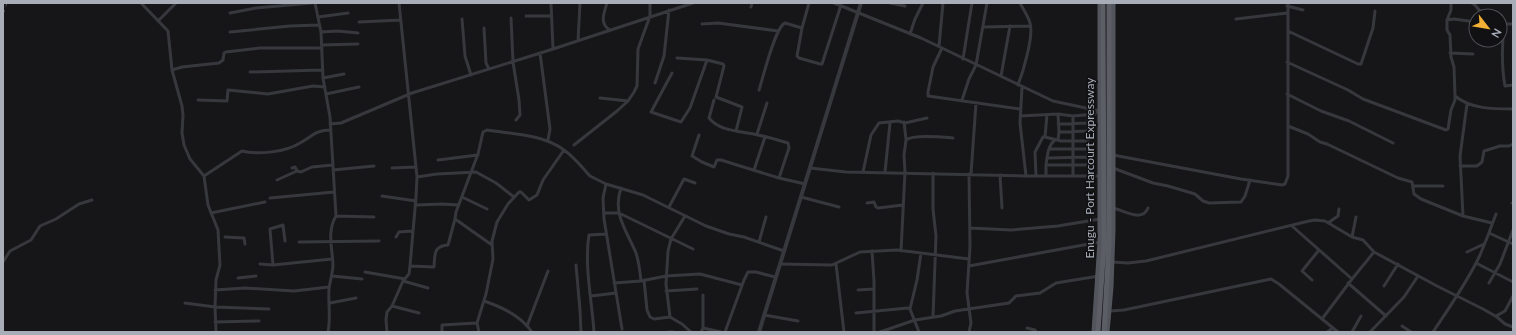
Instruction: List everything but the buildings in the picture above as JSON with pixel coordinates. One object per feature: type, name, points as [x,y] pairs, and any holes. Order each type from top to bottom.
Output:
[{"type":"highway","name":"Enugu - Port Harcourt Expressway","points":[[1098,332],[1104,245],[1101,3]]},
{"type":"highway","name":"Enugu - Port Harcourt Expressway","points":[[1104,332],[1109,244],[1109,3]]},
{"type":"main road","name":"Enugu - Port Harcourt Expressway","points":[[1094,332],[1099,276],[1100,242],[1098,111],[1101,3]]},
{"type":"main road","name":"Enugu - Port Harcourt Expressway","points":[[1107,332],[1110,311],[1113,208],[1113,3]]},
{"type":"street","points":[[142,3],[168,32],[172,70],[182,106],[182,133],[184,145],[190,159],[204,176],[208,205],[218,230],[220,265],[215,290],[216,332]]},
{"type":"street","points":[[158,21],[176,3]]},
{"type":"street","points":[[230,13],[256,8],[313,3],[318,17],[322,47],[322,70],[331,130],[336,216],[331,229],[330,241],[332,276],[329,288],[330,303],[328,332]]},
{"type":"street","points":[[387,332],[386,320],[388,312],[404,280],[409,274],[417,178],[399,3]]},
{"type":"street","points":[[551,3],[552,50]]},
{"type":"street","points":[[578,41],[580,3]]},
{"type":"street","points":[[606,3],[603,21],[604,26],[610,30]]},
{"type":"street","points":[[574,145],[628,101],[637,86],[638,49],[650,16],[650,3]]},
{"type":"street","points":[[330,124],[341,123],[409,95],[552,50],[650,16],[693,3]]},
{"type":"street","points":[[809,3],[802,28],[797,56],[813,63],[821,64],[841,5]]},
{"type":"street","points":[[834,3],[940,47],[1053,101],[1098,111]]},
{"type":"street","points":[[759,332],[861,3]]},
{"type":"street","points":[[890,3],[905,6]]},
{"type":"street","points":[[910,34],[923,3]]},
{"type":"street","points":[[943,3],[940,47],[933,67],[927,94],[930,96],[1020,109]]},
{"type":"street","points":[[963,59],[972,3]]},
{"type":"street","points":[[962,100],[969,79],[976,65],[987,3]]},
{"type":"street","points":[[1018,85],[1027,55],[1030,26],[1020,3]]},
{"type":"street","points":[[1287,62],[1348,90],[1363,99],[1446,130],[1448,129],[1452,105],[1456,99],[1454,84],[1455,72],[1450,53],[1450,35],[1447,30],[1447,20],[1451,10],[1451,3]]},
{"type":"street","points":[[1113,155],[1250,180],[1282,185],[1285,184],[1288,176],[1288,5],[1303,10]]},
{"type":"street","points":[[656,83],[664,56],[670,10]]},
{"type":"street","points":[[1288,31],[1360,64],[1363,61],[1373,28],[1375,11]]},
{"type":"street","points":[[318,17],[348,13]]},
{"type":"street","points":[[1236,19],[1288,13]]},
{"type":"street","points":[[526,16],[551,16]]},
{"type":"street","points":[[511,18],[513,62],[520,115],[516,120]]},
{"type":"street","points":[[462,19],[464,51],[471,75]]},
{"type":"street","points":[[1447,20],[1454,19],[1468,21]]},
{"type":"street","points":[[359,22],[401,20]]},
{"type":"street","points":[[702,24],[718,23],[778,31]]},
{"type":"street","points":[[759,90],[778,31],[783,24],[786,23],[802,28]]},
{"type":"street","points":[[230,32],[290,26],[320,25]]},
{"type":"street","points":[[1001,76],[1010,26]]},
{"type":"street","points":[[983,27],[1030,26]]},
{"type":"street","points":[[484,28],[486,63],[489,69]]},
{"type":"street","points":[[320,32],[338,31],[358,33]]},
{"type":"street","points":[[172,70],[182,67],[219,63],[223,60],[224,53],[226,52],[260,48],[322,47],[358,44]]},
{"type":"street","points":[[1502,48],[1505,86],[1513,85]]},
{"type":"street","points":[[540,53],[550,129],[548,140]]},
{"type":"street","points":[[1450,53],[1473,54]]},
{"type":"street","points":[[678,58],[707,60],[722,64],[724,66],[716,97],[742,107],[736,131]]},
{"type":"street","points":[[672,73],[651,112],[682,122],[690,108],[707,60]]},
{"type":"street","points":[[250,72],[322,70]]},
{"type":"street","points":[[323,78],[344,74]]},
{"type":"street","points":[[198,100],[227,101],[228,90],[268,94],[312,86],[325,87]]},
{"type":"street","points":[[326,94],[359,87]]},
{"type":"street","points":[[1022,87],[1020,116],[1026,176]]},
{"type":"street","points":[[1287,94],[1393,143]]},
{"type":"street","points":[[600,98],[628,101]]},
{"type":"street","points":[[1456,99],[1467,104],[1486,109],[1513,109]]},
{"type":"street","points":[[714,100],[709,118],[712,121],[736,131],[757,134],[788,143],[789,146],[779,178]]},
{"type":"street","points":[[757,134],[767,103]]},
{"type":"street","points":[[969,332],[971,323],[967,293],[970,228],[970,174],[976,103]]},
{"type":"street","points":[[1463,216],[1460,166],[1462,134],[1467,104]]},
{"type":"street","points":[[1020,116],[1047,116],[1058,114],[1073,116],[1095,114],[1098,111]]},
{"type":"street","points":[[1046,175],[1048,151],[1052,142],[1057,140],[1059,132],[1058,114]]},
{"type":"street","points":[[1046,165],[1088,165],[1088,115]]},
{"type":"street","points":[[1036,176],[1035,152],[1043,137],[1045,137],[1047,116]]},
{"type":"street","points":[[1073,116],[1073,176]]},
{"type":"street","points":[[863,172],[871,135],[879,123],[898,121],[904,122],[927,118]]},
{"type":"street","points":[[901,251],[905,172],[904,155],[906,140],[904,122]]},
{"type":"street","points":[[885,172],[890,123]]},
{"type":"street","points":[[1058,124],[1088,123]]},
{"type":"street","points":[[1288,126],[1313,136],[1320,142],[1398,178],[1412,182],[1416,197],[1463,216],[1492,223]]},
{"type":"street","points":[[204,176],[242,151],[254,153],[282,150],[300,143],[315,132],[331,130]]},
{"type":"street","points":[[410,266],[434,267],[437,248],[439,246],[448,245],[458,205],[478,155],[482,135],[485,131],[515,133],[548,140],[564,150],[590,176],[606,184],[643,195],[706,226],[784,251]]},
{"type":"street","points":[[1059,132],[1089,131]]},
{"type":"street","points":[[699,135],[692,154],[693,157],[712,167],[714,167],[718,160],[805,184]]},
{"type":"street","points":[[906,140],[908,138],[930,136],[952,138]]},
{"type":"street","points":[[754,170],[765,137]]},
{"type":"street","points":[[1045,137],[1057,140],[1088,141]]},
{"type":"street","points":[[1460,166],[1478,166],[1482,162],[1484,150],[1513,144]]},
{"type":"street","points":[[1049,149],[1089,149]]},
{"type":"street","points":[[479,332],[477,323],[484,301],[492,259],[492,241],[497,222],[514,196],[519,192],[521,192],[529,200],[537,195],[543,180],[564,150]]},
{"type":"street","points":[[438,160],[478,155]]},
{"type":"street","points":[[1048,158],[1089,157]]},
{"type":"street","points":[[277,180],[297,171],[301,172],[312,167],[333,165]]},
{"type":"street","points":[[333,170],[374,166]]},
{"type":"street","points":[[292,168],[295,167],[297,171]]},
{"type":"street","points":[[392,168],[415,167]]},
{"type":"street","points":[[810,168],[846,172],[1100,176]]},
{"type":"street","points":[[1113,168],[1153,183],[1196,194],[1201,200],[1209,202],[1241,202],[1245,196],[1250,180]]},
{"type":"street","points":[[417,178],[437,174],[476,172],[489,178],[514,196]]},
{"type":"street","points":[[933,173],[933,209],[936,236],[933,317]]},
{"type":"street","points":[[1000,175],[1002,208]]},
{"type":"street","points":[[669,207],[684,179],[694,183]]},
{"type":"street","points":[[606,184],[603,198],[606,234],[622,329]]},
{"type":"street","points":[[1413,186],[1443,186]]},
{"type":"street","points":[[621,188],[618,198],[620,220],[636,255],[650,318],[670,317],[682,324],[690,332]]},
{"type":"street","points":[[270,198],[334,192]]},
{"type":"street","points":[[382,196],[416,203],[458,205]]},
{"type":"street","points":[[462,197],[487,208]]},
{"type":"street","points":[[801,197],[839,208]]},
{"type":"street","points":[[3,262],[10,251],[30,240],[40,226],[56,219],[79,204],[92,200]]},
{"type":"street","points":[[211,213],[265,202]]},
{"type":"street","points":[[867,203],[874,202],[878,208],[903,205]]},
{"type":"street","points":[[1113,208],[1131,214],[1144,213],[1148,208]]},
{"type":"street","points":[[1328,223],[1338,216],[1339,209]]},
{"type":"street","points":[[604,213],[619,213],[693,249]]},
{"type":"street","points":[[1433,332],[1457,296],[1476,263],[1496,214]]},
{"type":"street","points":[[336,216],[374,217]]},
{"type":"street","points":[[670,317],[666,291],[668,251],[672,239],[685,216]]},
{"type":"street","points":[[758,242],[766,217]]},
{"type":"street","points":[[1352,237],[1356,217]]},
{"type":"street","points":[[455,219],[492,245]]},
{"type":"street","points":[[970,228],[1011,230],[1058,226],[1100,219]]},
{"type":"street","points":[[1112,262],[1128,263],[1146,261],[1165,255],[1315,220],[1325,221],[1352,237],[1363,240],[1374,252],[1496,316],[1505,324],[1513,327]]},
{"type":"street","points":[[272,265],[270,229],[283,226],[285,241]]},
{"type":"street","points":[[1292,226],[1352,279]]},
{"type":"street","points":[[1489,283],[1500,264],[1513,230]]},
{"type":"street","points":[[396,237],[399,232],[412,231]]},
{"type":"street","points":[[1489,233],[1513,244]]},
{"type":"street","points":[[594,332],[587,254],[589,235],[606,234]]},
{"type":"street","points":[[225,237],[244,238],[245,244]]},
{"type":"street","points":[[299,242],[378,241]]},
{"type":"street","points":[[969,266],[1100,242]]},
{"type":"street","points":[[1467,252],[1484,244]]},
{"type":"street","points":[[1312,280],[1302,271],[1319,250]]},
{"type":"street","points":[[780,264],[836,264],[860,252],[872,251],[901,251],[969,259]]},
{"type":"street","points":[[872,251],[874,332]]},
{"type":"street","points":[[1322,319],[1348,283],[1374,252]]},
{"type":"street","points":[[919,332],[910,309],[916,287],[921,253]]},
{"type":"street","points":[[260,264],[272,265],[332,259]]},
{"type":"street","points":[[1476,263],[1513,282]]},
{"type":"street","points":[[576,264],[581,332]]},
{"type":"street","points":[[836,264],[844,332]]},
{"type":"street","points":[[1384,286],[1398,264]]},
{"type":"street","points":[[527,326],[548,271]]},
{"type":"street","points":[[725,332],[746,275],[751,271],[775,277]]},
{"type":"street","points":[[365,272],[404,280],[428,288]]},
{"type":"street","points":[[614,283],[643,281],[666,276],[700,274],[742,285]]},
{"type":"street","points":[[238,278],[256,276]]},
{"type":"street","points":[[332,276],[362,279]]},
{"type":"street","points":[[880,332],[914,320],[1009,303],[1016,296],[1040,293],[1056,283],[1099,276]]},
{"type":"street","points":[[1370,332],[1404,297],[1418,276]]},
{"type":"street","points":[[1110,311],[1124,310],[1271,280],[1279,284],[1338,332]]},
{"type":"street","points":[[1348,283],[1386,316]]},
{"type":"street","points":[[215,290],[245,288],[294,291],[329,288]]},
{"type":"street","points":[[666,291],[696,289]]},
{"type":"street","points":[[858,290],[874,289]]},
{"type":"street","points":[[591,296],[616,293]]},
{"type":"street","points":[[701,332],[703,328],[703,295]]},
{"type":"street","points":[[1496,316],[1505,311],[1513,296]]},
{"type":"street","points":[[330,303],[356,298]]},
{"type":"street","points":[[484,301],[499,306],[512,313],[532,332]]},
{"type":"street","points":[[185,303],[215,307],[269,309]]},
{"type":"street","points":[[392,306],[419,313]]},
{"type":"street","points":[[856,313],[910,309]]},
{"type":"street","points":[[764,315],[798,321]]},
{"type":"street","points":[[1352,332],[1361,316]]},
{"type":"street","points":[[215,322],[259,321]]},
{"type":"street","points":[[442,332],[442,325],[477,323]]},
{"type":"street","points":[[1402,326],[1411,332]]},
{"type":"street","points":[[703,328],[722,332]]},
{"type":"street","points":[[1027,328],[1036,332]]},
{"type":"street","points":[[1327,332],[1332,328]]},
{"type":"street","points":[[668,332],[673,332]]},
{"type":"railway","points":[[3,15],[7,3]]}]
